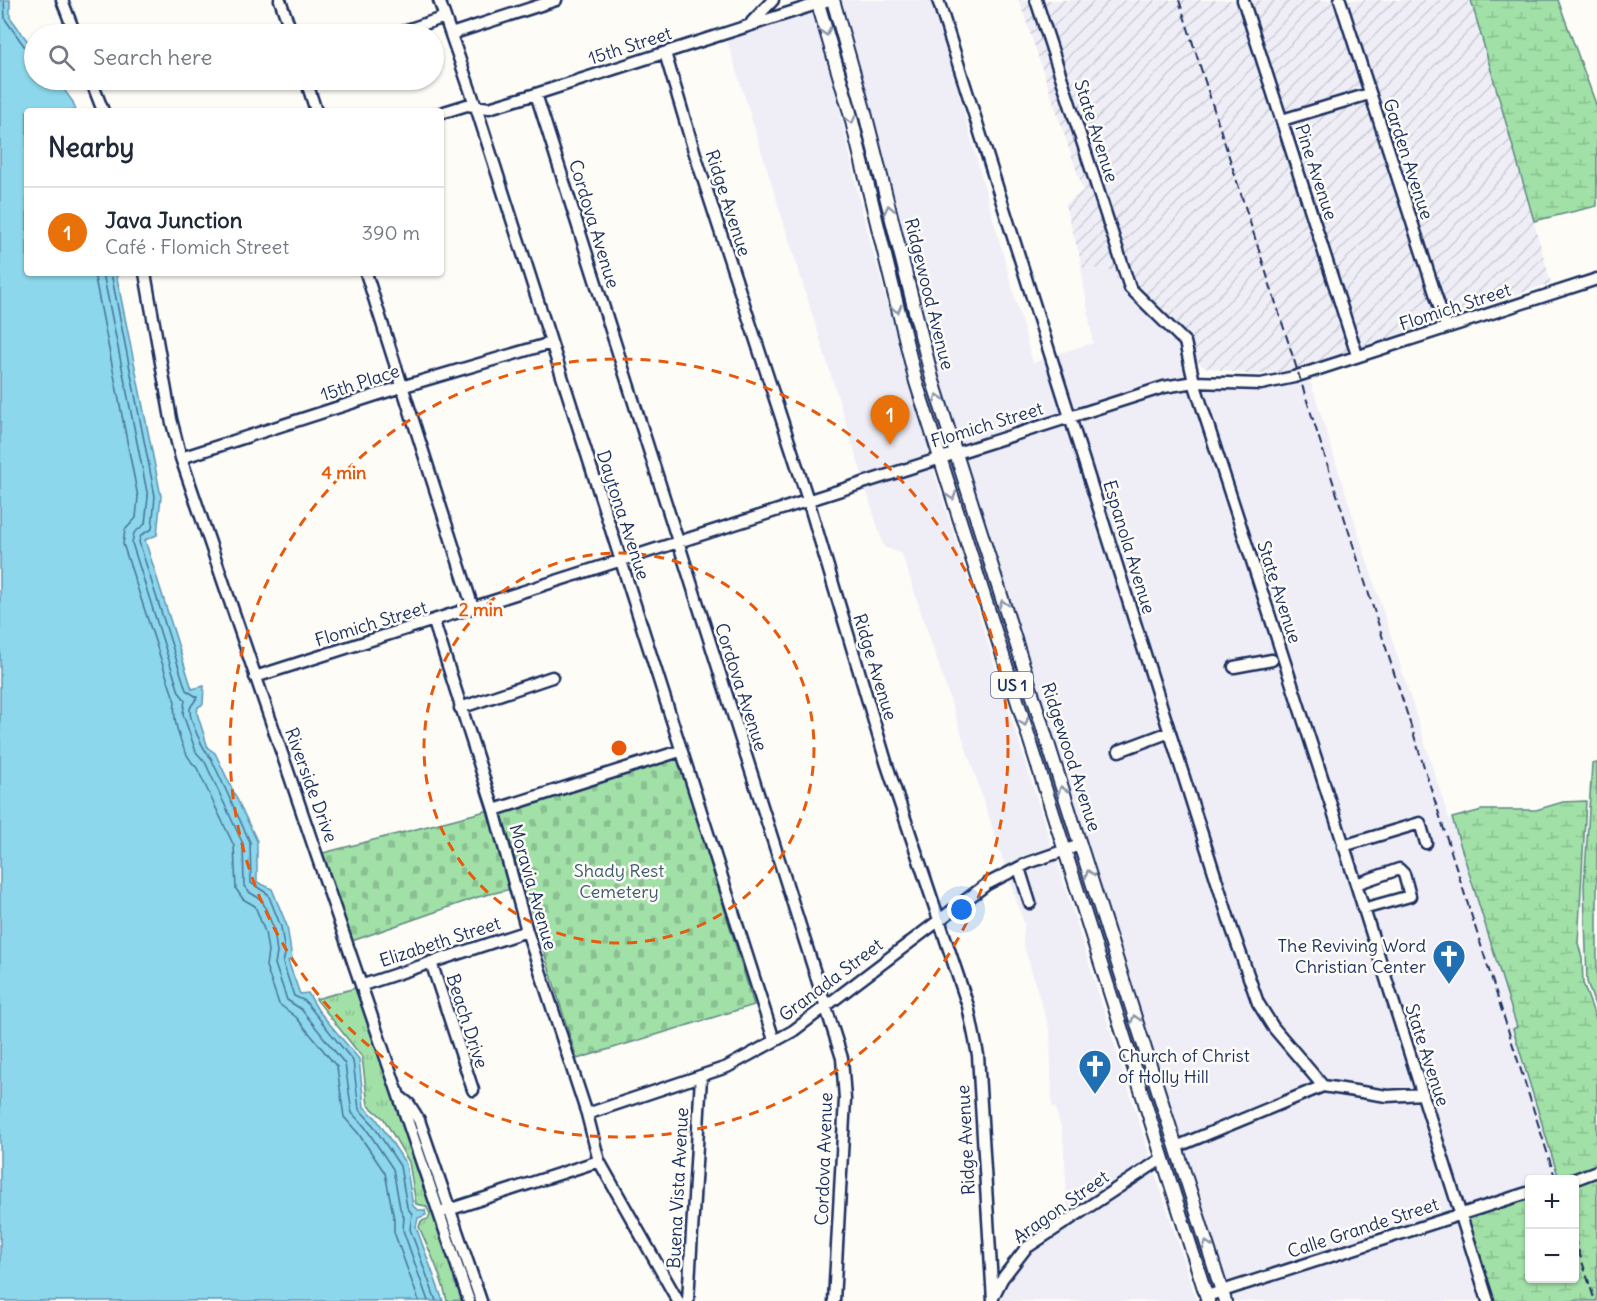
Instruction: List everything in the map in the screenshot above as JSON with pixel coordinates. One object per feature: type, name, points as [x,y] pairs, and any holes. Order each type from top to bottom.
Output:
[{"type":"main road","name":"Ridgewood Avenue","points":[[824,1],[847,48],[918,326],[955,453],[1223,1296]]},
{"type":"main road","name":"Ridgewood Avenue","points":[[824,1],[836,63],[901,327],[939,458],[1208,1298]]},
{"type":"street","points":[[62,0],[71,24]]},
{"type":"street","points":[[280,0],[288,24]]},
{"type":"street","name":"Daytona Avenue","points":[[439,0],[476,107],[774,1040]]},
{"type":"street","points":[[451,34],[556,0]]},
{"type":"street","points":[[749,25],[772,0]]},
{"type":"street","name":"Espanola Avenue","points":[[938,0],[1258,1003],[1273,1027],[1323,1086]]},
{"type":"street","name":"State Avenue","points":[[1036,0],[1130,288],[1185,342],[1194,382],[1488,1301]]},
{"type":"street","name":"Pine Avenue","points":[[1243,0],[1358,355]]},
{"type":"street","name":"Garden Avenue","points":[[1340,0],[1446,327]]},
{"type":"street","name":"15th Street","points":[[444,112],[467,105],[489,108],[824,1]]},
{"type":"street","points":[[424,24],[445,17]]},
{"type":"street","name":"Ridge Avenue","points":[[665,52],[695,154],[808,500],[887,765],[968,1006],[978,1055],[993,1299]]},
{"type":"street","points":[[96,90],[102,108]]},
{"type":"street","points":[[309,90],[315,108]]},
{"type":"street","name":"Cordova Avenue","points":[[536,94],[842,1058],[845,1099],[834,1301]]},
{"type":"street","points":[[1282,120],[1369,94]]},
{"type":"street","name":"Riverside Drive","points":[[146,276],[171,419],[181,459],[400,1096],[443,1211],[469,1301]]},
{"type":"street","points":[[367,276],[473,608]]},
{"type":"street","name":"Flomich Street","points":[[255,677],[434,622],[1164,387],[1194,382],[1261,384],[1299,375],[1597,279]]},
{"type":"street","name":"15th Place","points":[[181,459],[401,387],[550,343]]},
{"type":"street","name":"Moravia Avenue","points":[[434,622],[494,810],[527,931],[587,1114],[599,1161],[678,1301]]},
{"type":"street","points":[[1234,667],[1272,660]]},
{"type":"street","points":[[460,708],[552,677]]},
{"type":"street","points":[[1119,751],[1170,732]]},
{"type":"street","points":[[494,810],[680,751]]},
{"type":"street","points":[[1343,846],[1420,823],[1426,843]]},
{"type":"street","name":"Granada Street","points":[[587,1114],[727,1067],[793,1031],[939,918],[987,884],[1019,868],[1080,845]]},
{"type":"street","points":[[1019,868],[1030,903]]},
{"type":"street","points":[[1356,885],[1399,868],[1404,874],[1410,896],[1363,909]]},
{"type":"street","name":"Elizabeth Street","points":[[363,985],[527,931]]},
{"type":"street","name":"Beach Drive","points":[[431,962],[473,1090]]},
{"type":"street","name":"Buena Vista Avenue","points":[[688,1301],[701,1077]]},
{"type":"street","points":[[1176,1148],[1323,1086],[1387,1096],[1423,1094]]},
{"type":"street","name":"Aragon Street","points":[[993,1299],[1002,1278],[1026,1248],[1163,1158]]},
{"type":"street","points":[[481,1301],[443,1211],[599,1161]]},
{"type":"street","points":[[1579,1177],[1597,1171]]},
{"type":"street","name":"Calle Grande Street","points":[[1208,1298],[1223,1296],[1525,1194]]},
{"type":"shaded area","points":[[844,0],[933,0],[1033,363],[1048,357],[1066,413],[958,447],[936,376],[838,2]]},
{"type":"shaded area","points":[[1019,0],[1032,0],[1122,278],[1181,344],[1182,350],[1173,343],[1152,316],[1132,301],[1110,270],[1083,268],[1065,205],[1083,190]]},
{"type":"shaded area","points":[[1041,0],[1238,0],[1352,352],[1297,370],[1252,375],[1204,367],[1193,358],[1188,338],[1134,285]]},
{"type":"shaded area","points":[[1247,0],[1336,0],[1364,91],[1285,114]]},
{"type":"shaded area","points":[[1345,0],[1471,0],[1551,283],[1448,317]]},
{"type":"shaded area","points":[[813,10],[831,70],[863,215],[930,456],[863,478],[726,37]]},
{"type":"shaded area","points":[[1366,100],[1440,321],[1360,350],[1287,123]]},
{"type":"shaded area","points":[[1079,254],[1083,268],[1110,270],[1132,301],[1152,316],[1173,343],[1182,350],[1189,378],[1163,382],[1074,411],[1056,354],[1093,343]]},
{"type":"shaded area","points":[[1309,377],[1449,819],[1452,818],[1517,1028],[1514,1029],[1558,1175],[1525,1175],[1525,1188],[1462,1208],[1369,912],[1410,900],[1398,864],[1358,879],[1348,849],[1417,828],[1424,849],[1431,845],[1424,821],[1346,840],[1200,387],[1261,388]]},
{"type":"shaded area","points":[[1191,387],[1417,1090],[1388,1092],[1325,1081],[1276,1023],[1262,1001],[1236,927],[1077,420],[1165,391]],"holes":[[[1275,654],[1276,663],[1230,672],[1230,663]]]},
{"type":"shaded area","points":[[1069,422],[1165,730],[1114,748],[1116,757],[1168,738],[1254,1005],[1316,1083],[1180,1141],[960,456]]},
{"type":"shaded area","points":[[932,465],[1053,850],[1006,869],[902,554],[884,547],[865,486]]},
{"type":"shaded area","points":[[1056,858],[1151,1160],[1068,1214],[1063,1134],[1055,1107],[1052,1107],[1050,1032],[1023,943],[1024,924],[1009,878],[1016,874],[1028,909],[1035,906],[1024,870]]},
{"type":"shaded area","points":[[1322,1091],[1387,1101],[1420,1099],[1454,1210],[1225,1285],[1183,1150]]},
{"type":"shaded area","points":[[1154,1169],[1197,1301],[997,1301],[1005,1281],[1028,1252]]},
{"type":"shaded area","points":[[1457,1219],[1483,1301],[1230,1301],[1227,1294]]},
{"type":"green space","points":[[1471,0],[1558,0],[1597,107],[1597,206],[1534,221]]},
{"type":"green space","name":"Shady Rest Cemetery","points":[[678,758],[754,1005],[577,1059],[501,813]]},
{"type":"green space","points":[[1597,763],[1597,1011],[1587,982],[1584,886],[1592,764]]},
{"type":"green space","points":[[1586,801],[1578,943],[1582,958],[1583,983],[1597,1022],[1597,1167],[1572,1175],[1558,1175],[1513,1029],[1517,1027],[1452,818],[1482,810],[1536,810],[1563,802]]},
{"type":"green space","points":[[490,810],[511,889],[478,897],[352,941],[323,853]]},
{"type":"green space","points":[[359,987],[464,1300],[447,1301],[438,1272],[419,1227],[421,1221],[428,1219],[430,1214],[426,1206],[416,1204],[409,1162],[384,1119],[368,1105],[362,1057],[316,999]]},
{"type":"green space","points":[[1597,1176],[1597,1301],[1492,1301],[1466,1219],[1525,1198],[1525,1283],[1579,1283],[1579,1183]]},
{"type":"water","points":[[0,0],[10,0],[10,17],[24,36],[24,90],[64,90],[75,108],[24,108],[24,276],[117,276],[161,496],[157,535],[145,540],[192,689],[204,686],[203,704],[198,707],[197,713],[208,748],[215,753],[257,841],[257,882],[272,889],[287,926],[292,959],[288,961],[300,994],[308,993],[318,1010],[359,1059],[364,1107],[376,1118],[406,1164],[413,1206],[418,1210],[425,1210],[426,1215],[418,1218],[416,1227],[443,1301],[0,1301]]},
{"type":"railway","points":[[1179,0],[1554,1175]]},
{"type":"railway","points":[[1579,1252],[1595,1301]]},
{"type":"place","name":"Java Junction","points":[[890,445]]},
{"type":"place","name":"The Reviving Word Christian Center","points":[[1449,985]]},
{"type":"place","name":"Church of Christ of Holly Hill","points":[[1095,1095]]}]
